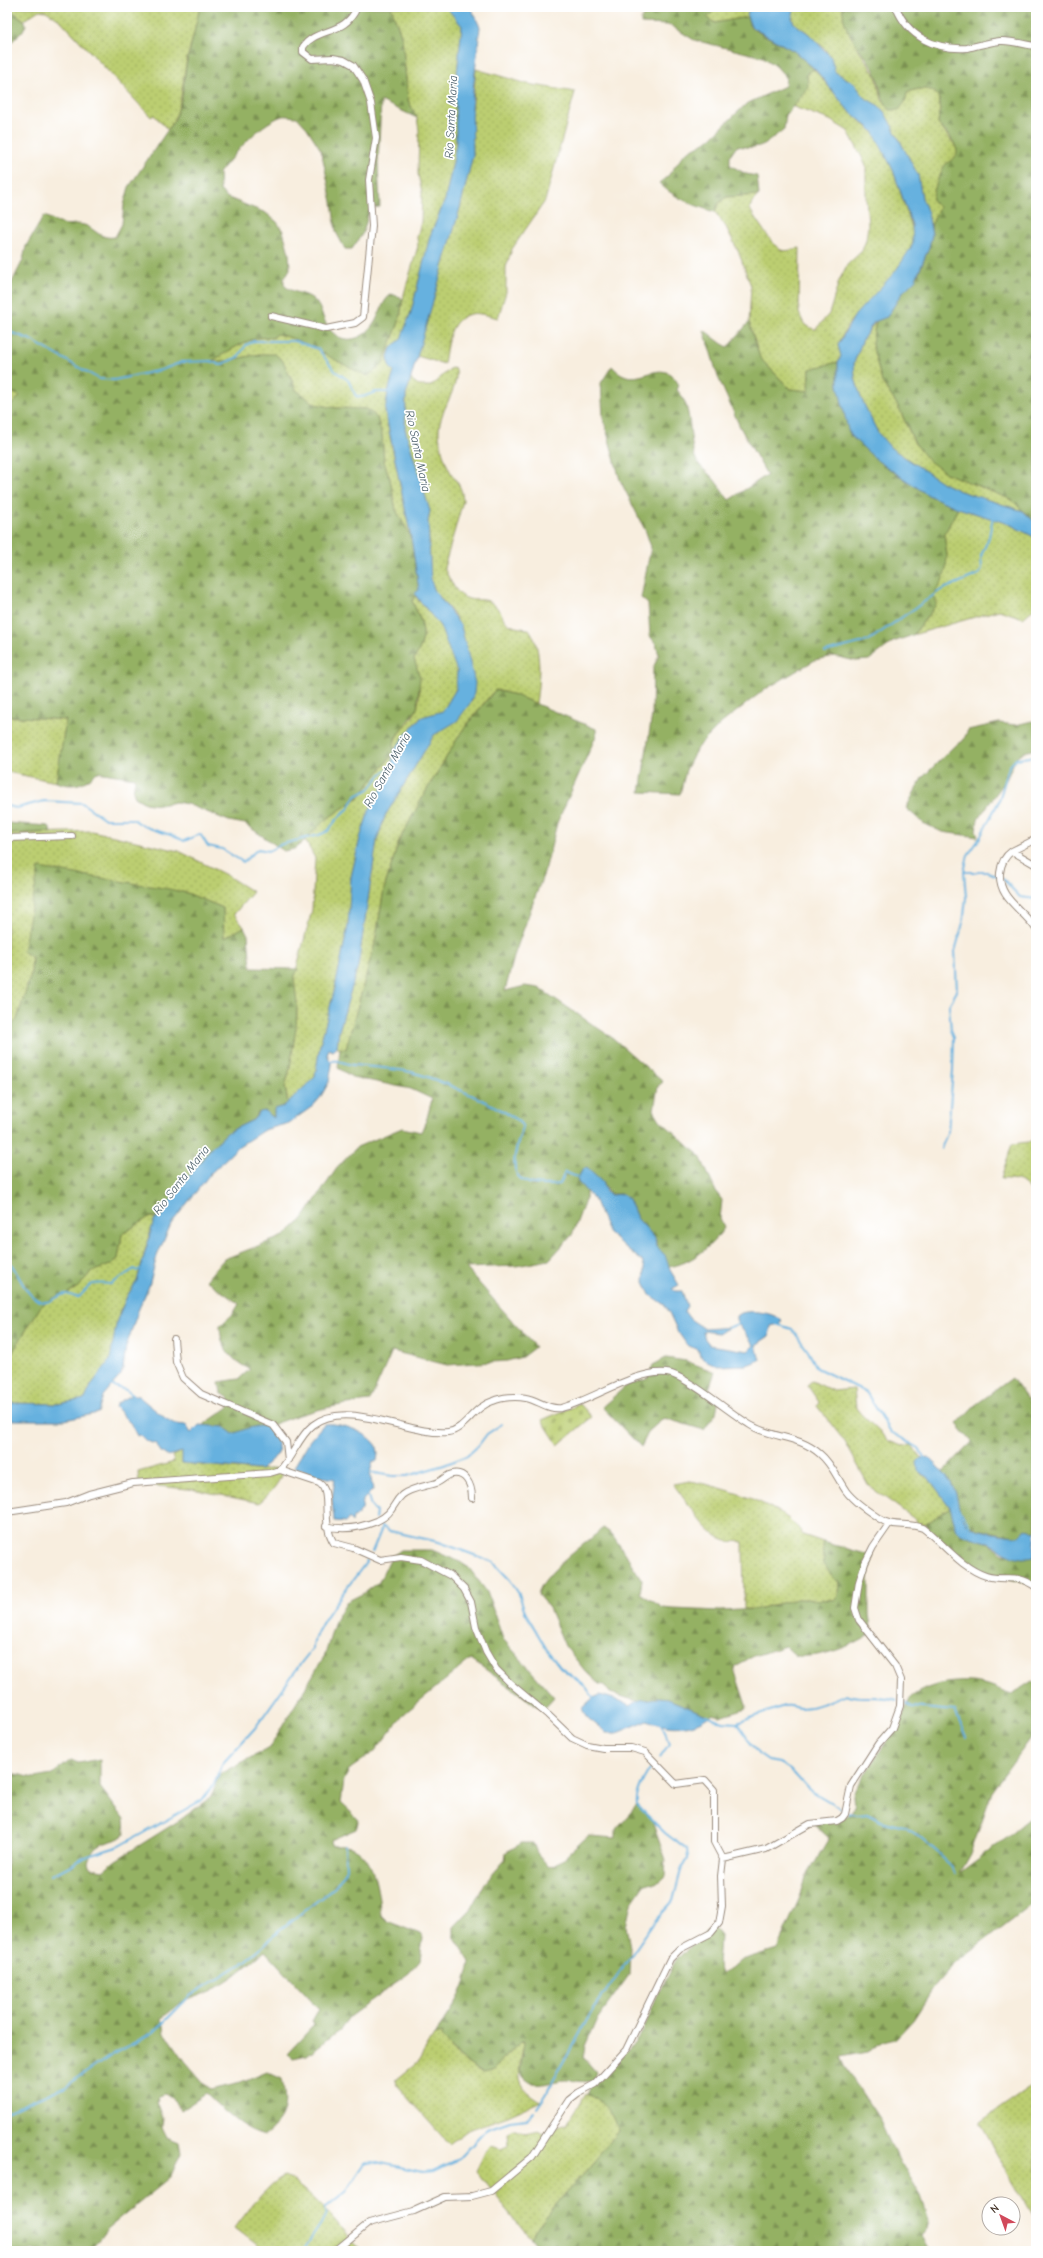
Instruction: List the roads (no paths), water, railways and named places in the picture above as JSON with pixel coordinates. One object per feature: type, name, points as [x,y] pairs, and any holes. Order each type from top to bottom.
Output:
[{"type":"street","points":[[271,316],[326,328],[355,322],[363,317],[372,226],[369,180],[376,138],[371,104],[363,80],[353,65],[344,60],[333,58],[312,59],[303,52],[303,47],[310,39],[346,23],[357,7]]},
{"type":"street","points":[[896,7],[910,29],[922,40],[938,46],[967,48],[1002,41],[1036,46]]},
{"type":"street","points":[[7,838],[72,836]]},
{"type":"street","points":[[1036,839],[1012,851],[1003,861],[1001,870],[1001,890],[1036,929]]},
{"type":"street","points":[[1012,851],[1036,865]]},
{"type":"street","points":[[174,1340],[176,1362],[183,1378],[201,1394],[274,1425],[286,1442],[288,1460]]},
{"type":"street","points":[[7,1512],[66,1503],[89,1494],[133,1483],[270,1473],[280,1470],[312,1426],[329,1418],[363,1418],[431,1432],[450,1432],[462,1425],[478,1408],[498,1399],[525,1398],[544,1406],[558,1408],[633,1380],[668,1373],[689,1384],[753,1426],[805,1443],[827,1460],[852,1498],[889,1524],[913,1524],[922,1528],[945,1548],[980,1573],[987,1576],[1019,1577],[1036,1587]]},
{"type":"street","points":[[280,1470],[324,1486],[327,1493],[326,1526],[330,1537],[338,1546],[353,1548],[380,1560],[406,1557],[420,1560],[432,1564],[459,1582],[471,1602],[481,1641],[496,1669],[572,1738],[587,1745],[603,1748],[631,1748],[645,1752],[676,1784],[702,1780],[707,1781],[715,1795],[714,1842],[723,1859],[721,1876],[722,1906],[719,1923],[711,1933],[675,1953],[665,1970],[626,2050],[599,2081],[569,2100],[532,2157],[491,2191],[472,2196],[444,2197],[414,2211],[369,2223],[335,2251]]},
{"type":"street","points":[[326,1526],[345,1529],[377,1520],[392,1511],[402,1495],[412,1490],[434,1484],[450,1475],[460,1474],[464,1476],[472,1488],[472,1498]]},
{"type":"street","points":[[723,1859],[766,1849],[810,1824],[837,1821],[842,1818],[845,1814],[851,1786],[878,1744],[892,1728],[901,1698],[901,1680],[895,1666],[859,1620],[855,1608],[858,1582],[865,1563],[873,1547],[889,1524]]},
{"type":"water","points":[[446,7],[471,7],[480,27],[472,100],[473,155],[460,208],[406,395],[405,429],[430,511],[428,521],[431,581],[435,591],[461,626],[475,683],[474,693],[471,702],[457,721],[434,735],[385,816],[377,840],[358,966],[339,1031],[337,1047],[333,1051],[329,1049],[327,1054],[332,1065],[329,1082],[320,1098],[313,1106],[289,1123],[264,1130],[239,1146],[210,1174],[171,1224],[157,1256],[149,1286],[138,1311],[126,1347],[121,1375],[103,1396],[98,1413],[65,1420],[7,1420],[7,1403],[58,1404],[85,1399],[92,1384],[110,1360],[117,1320],[127,1296],[137,1281],[154,1220],[162,1216],[164,1209],[211,1148],[228,1132],[253,1120],[260,1112],[265,1111],[274,1118],[274,1109],[284,1106],[315,1077],[320,1045],[335,988],[348,926],[351,877],[360,838],[369,811],[390,773],[394,751],[406,734],[422,717],[443,711],[456,689],[457,671],[440,626],[415,593],[419,590],[411,537],[385,411],[388,392],[394,372],[389,366],[388,356],[391,348],[401,339],[411,312],[430,236],[445,200],[456,143],[455,92],[462,26]]},
{"type":"water","points":[[749,7],[795,7],[792,18],[794,23],[809,34],[831,57],[835,72],[854,83],[865,98],[879,106],[885,113],[918,175],[922,198],[928,213],[932,235],[929,247],[916,279],[902,293],[887,317],[874,322],[863,339],[854,363],[855,378],[861,398],[878,433],[891,448],[943,483],[960,491],[1023,511],[1036,523],[1036,538],[1009,524],[958,508],[928,495],[878,461],[853,438],[848,430],[838,385],[838,363],[841,356],[838,345],[855,315],[894,273],[913,244],[912,225],[893,170],[873,131],[848,110],[815,69],[794,51],[751,27],[747,16]]},
{"type":"water","points":[[587,1168],[602,1182],[606,1192],[611,1195],[622,1194],[629,1199],[637,1218],[655,1238],[656,1247],[665,1255],[670,1270],[679,1285],[672,1289],[675,1291],[682,1291],[687,1306],[684,1311],[690,1319],[705,1329],[731,1327],[718,1333],[703,1331],[705,1339],[710,1345],[748,1351],[754,1345],[736,1321],[736,1316],[746,1312],[766,1313],[773,1315],[782,1321],[779,1324],[771,1326],[769,1336],[756,1345],[760,1360],[747,1365],[718,1366],[703,1359],[698,1350],[687,1345],[678,1332],[666,1306],[650,1295],[644,1282],[645,1269],[642,1261],[609,1234],[595,1201],[578,1182],[577,1179],[583,1169]]},
{"type":"water","points":[[132,1395],[137,1395],[165,1418],[175,1424],[186,1425],[191,1433],[199,1425],[224,1427],[233,1434],[248,1428],[265,1425],[275,1438],[278,1446],[278,1454],[260,1470],[182,1463],[182,1452],[167,1456],[161,1452],[156,1444],[146,1441],[140,1435],[137,1436],[131,1424],[115,1407],[117,1403]]},
{"type":"water","points":[[324,1424],[345,1426],[353,1429],[367,1436],[377,1446],[377,1461],[373,1461],[370,1473],[373,1490],[363,1500],[362,1509],[357,1516],[353,1517],[352,1522],[349,1518],[346,1522],[334,1521],[332,1499],[335,1479],[315,1476],[294,1467],[310,1440]]},
{"type":"water","points":[[928,1457],[944,1474],[954,1489],[961,1514],[968,1525],[985,1531],[1014,1536],[1019,1536],[1025,1529],[1036,1531],[1034,1557],[1021,1558],[1009,1554],[986,1542],[957,1531],[950,1507],[928,1477],[918,1471],[917,1462],[921,1458]]},
{"type":"water","points":[[600,1695],[624,1702],[629,1706],[640,1700],[658,1698],[668,1699],[709,1716],[702,1721],[687,1726],[678,1727],[662,1725],[648,1720],[617,1733],[606,1733],[586,1716],[582,1708],[593,1698]]},
{"type":"waterway","points":[[7,331],[29,339],[99,379],[114,380],[161,370],[182,362],[211,361],[220,365],[238,357],[246,345],[254,341],[295,341],[318,349],[335,371],[348,380],[356,396],[362,397],[376,392],[390,392]]},
{"type":"waterway","points":[[825,652],[868,641],[941,590],[979,574],[982,569],[981,556],[989,537],[993,516]]},
{"type":"waterway","points":[[941,1149],[948,1131],[954,1037],[951,1030],[949,1005],[957,991],[955,951],[963,923],[966,898],[964,872],[968,855],[978,841],[999,801],[1009,767],[1016,759],[1036,756]]},
{"type":"waterway","name":"Rio Santa Maria","points":[[7,806],[17,808],[44,801],[82,803],[105,819],[133,819],[145,827],[171,835],[184,841],[200,834],[208,846],[222,849],[243,862],[258,849],[269,851],[282,844],[319,835],[328,831],[337,819],[348,809],[356,796],[369,789],[381,774],[394,766]]},
{"type":"waterway","points":[[964,872],[987,872],[998,876]]},
{"type":"waterway","points":[[1003,879],[1020,897],[1036,899]]},
{"type":"waterway","points":[[329,1062],[338,1061],[353,1065],[411,1072],[436,1080],[489,1103],[516,1120],[523,1127],[518,1141],[514,1165],[516,1173],[521,1179],[530,1183],[543,1185],[560,1184],[565,1172],[579,1178]]},
{"type":"waterway","points":[[7,1259],[23,1285],[33,1297],[39,1301],[46,1302],[51,1301],[63,1294],[79,1297],[92,1284],[111,1284],[134,1269],[137,1271],[140,1269]]},
{"type":"waterway","points":[[728,1328],[740,1323]]},
{"type":"waterway","points":[[776,1324],[792,1329],[808,1351],[817,1368],[866,1392],[891,1432],[919,1448],[925,1459]]},
{"type":"waterway","points":[[110,1385],[126,1390],[133,1395]]},
{"type":"waterway","points":[[368,1472],[393,1476],[407,1476],[444,1465],[467,1456],[478,1446],[487,1434],[502,1424]]},
{"type":"waterway","points":[[367,1493],[371,1506],[376,1512],[375,1519]]},
{"type":"waterway","points":[[959,1510],[970,1526]]},
{"type":"waterway","points":[[377,1523],[390,1531],[439,1542],[493,1562],[510,1580],[519,1594],[525,1612],[547,1650],[560,1667],[586,1687],[595,1700]]},
{"type":"waterway","points":[[372,1552],[382,1528]]},
{"type":"waterway","points":[[52,1875],[88,1856],[120,1846],[202,1800],[215,1782],[223,1763],[255,1728],[313,1648],[314,1639],[326,1617],[367,1561]]},
{"type":"waterway","points":[[706,1715],[723,1722],[737,1723],[784,1706],[800,1708],[814,1706],[846,1694],[855,1697],[883,1697],[897,1700]]},
{"type":"waterway","points":[[904,1703],[912,1707],[955,1711],[966,1737]]},
{"type":"waterway","points":[[737,1723],[758,1754],[768,1761],[779,1763],[790,1769],[808,1789],[842,1809]]},
{"type":"waterway","points":[[660,1724],[665,1731],[669,1744],[660,1757]]},
{"type":"waterway","points":[[537,2108],[546,2095],[591,2013],[655,1921],[673,1901],[681,1870],[688,1858],[687,1850],[665,1833],[637,1805],[639,1790],[652,1766]]},
{"type":"waterway","points":[[848,1813],[856,1815],[867,1814],[881,1821],[904,1827],[919,1836],[944,1858],[955,1874]]},
{"type":"waterway","points":[[7,2112],[66,2086],[112,2055],[154,2032],[190,1996],[247,1960],[264,1946],[278,1931],[335,1887],[346,1871],[345,1846]]},
{"type":"waterway","points":[[303,2251],[324,2219],[326,2214],[324,2209],[347,2190],[365,2163],[373,2161],[422,2172],[433,2171],[459,2159],[487,2129],[510,2121],[527,2119],[533,2112]]}]
